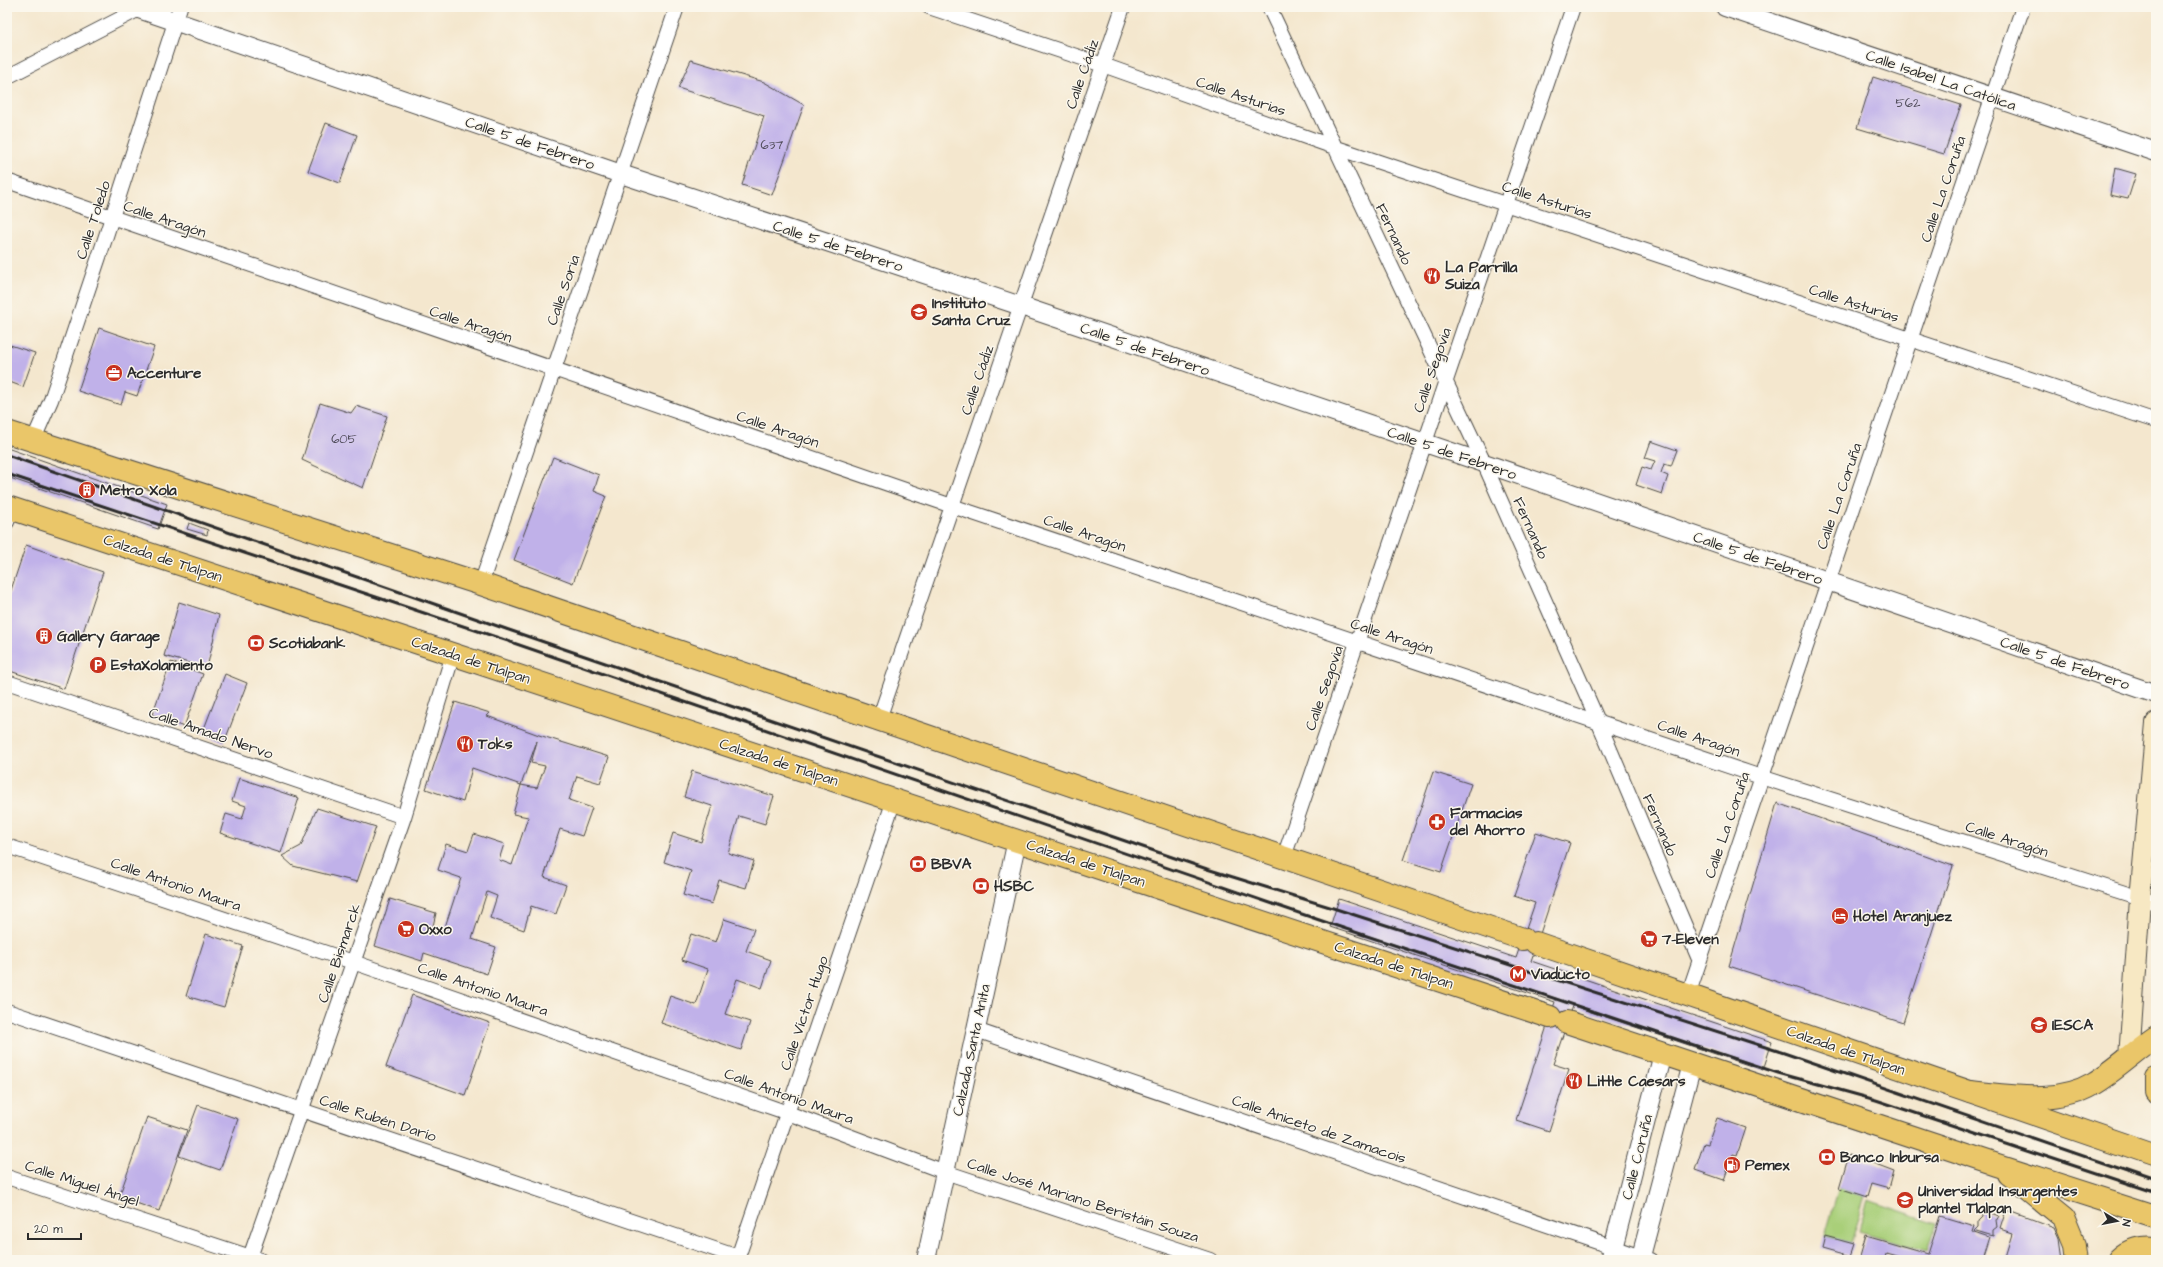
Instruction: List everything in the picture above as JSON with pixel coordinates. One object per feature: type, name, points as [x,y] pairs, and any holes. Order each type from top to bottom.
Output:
[{"type":"highway","name":"Calzada de Tlalpan","points":[[7,432],[482,584],[2156,1156]]},
{"type":"highway","name":"Calzada de Tlalpan","points":[[9,512],[452,654],[1997,1165],[2156,1216]]},
{"type":"highway","points":[[1970,1092],[2023,1097],[2068,1093],[2092,1084],[2130,1058],[2156,1037]]},
{"type":"highway","points":[[2156,1078],[2156,1091]]},
{"type":"highway","points":[[1997,1165],[2063,1218],[2074,1246],[2076,1260]]},
{"type":"highway","points":[[2119,1260],[2130,1252],[2141,1249],[2156,1250]]},
{"type":"main road","points":[[2130,1058],[2148,901],[2156,723]]},
{"type":"street","name":"Calle Soria","points":[[482,584],[677,7]]},
{"type":"street","name":"Calle Asturias","points":[[929,7],[1103,65],[1334,147],[2156,421]]},
{"type":"street","name":"Calle Cádiz","points":[[879,719],[1123,7]]},
{"type":"street","name":"Fernando","points":[[1269,7],[1484,463],[1598,721],[1699,959]]},
{"type":"street","name":"Calle Segovia","points":[[1284,857],[1573,7]]},
{"type":"street","name":"Calle Isabel La Católica","points":[[1725,7],[2156,152]]},
{"type":"street","name":"Calle La Coruña","points":[[1688,995],[2022,7]]},
{"type":"street","name":"Calle 5 de Febrero","points":[[138,8],[178,14],[620,174],[1020,306],[1484,463],[2156,694]]},
{"type":"street","points":[[7,77],[138,8]]},
{"type":"street","name":"Calle Toledo","points":[[34,441],[50,400],[178,14]]},
{"type":"street","name":"Calle Aragón","points":[[7,181],[952,506],[1598,721],[1761,777],[2148,901]]},
{"type":"street","name":"Calle Bismarck","points":[[253,1259],[301,1111],[404,817],[452,654]]},
{"type":"street","name":"Calle Amado Nervo","points":[[7,682],[404,817]]},
{"type":"street","name":"Calle Víctor Hugo","points":[[738,1258],[894,800]]},
{"type":"street","name":"Calzada Santa Anita","points":[[926,1260],[1017,840]]},
{"type":"street","name":"Calle Antonio Maura","points":[[7,846],[353,962],[788,1113],[945,1172]]},
{"type":"street","name":"Calle Rubén Darío","points":[[7,1011],[738,1258]]},
{"type":"street","name":"Calle Aniceto de Zamacois","points":[[976,1030],[1612,1254],[1644,1259]]},
{"type":"street","name":"Calle Coruña","points":[[1612,1254],[1663,1054]]},
{"type":"street","name":"Calle Coruña","points":[[1644,1259],[1692,1064]]},
{"type":"street","name":"Calle José Mariano Beristáin Souza","points":[[945,1172],[1210,1260]]},
{"type":"street","name":"Calle Miguel Ángel","points":[[7,1177],[253,1259]]},
{"type":"green space","points":[[1839,1188],[1865,1196],[1850,1243],[1825,1236]]},
{"type":"green space","points":[[1868,1200],[1936,1223],[1927,1252],[1858,1232]]},
{"type":"building","points":[[691,60],[764,82],[804,105],[772,195],[742,185],[764,116],[678,88]]},
{"type":"building","points":[[1873,77],[1961,105],[1944,154],[1857,128]]},
{"type":"building","points":[[326,123],[357,135],[340,183],[308,171]]},
{"type":"building","points":[[2115,168],[2136,174],[2128,199],[2110,195]]},
{"type":"building","points":[[99,328],[154,347],[137,396],[125,392],[121,405],[78,391]]},
{"type":"building","points":[[7,344],[35,353],[23,387],[7,381]]},
{"type":"building","points":[[320,403],[351,413],[356,406],[387,416],[363,488],[302,460]]},
{"type":"building","points":[[1651,441],[1677,450],[1671,466],[1664,464],[1661,473],[1668,476],[1662,494],[1636,485],[1642,467],[1651,470],[1655,461],[1645,458]]},
{"type":"building","name":"Metro Xola","points":[[7,448],[167,504],[158,529],[7,477]]},
{"type":"building","points":[[553,457],[599,475],[594,491],[606,496],[573,583],[514,560]]},
{"type":"building","points":[[189,523],[208,530],[207,535],[187,529]]},
{"type":"building","name":"Gallery Garage","points":[[26,545],[103,572],[64,689],[7,670],[7,602]]},
{"type":"building","points":[[179,602],[219,615],[207,668],[164,656]]},
{"type":"building","points":[[171,662],[203,674],[184,727],[152,715]]},
{"type":"building","points":[[225,674],[247,683],[224,743],[202,734]]},
{"type":"building","points":[[455,702],[490,713],[487,716],[539,735],[609,757],[600,783],[577,776],[569,800],[592,808],[582,836],[560,829],[544,877],[566,885],[556,914],[531,906],[524,930],[490,918],[497,896],[487,892],[472,939],[496,947],[487,974],[424,953],[422,961],[375,946],[390,899],[436,913],[433,926],[444,930],[461,878],[438,870],[446,844],[468,851],[474,834],[504,844],[499,860],[512,865],[528,817],[513,814],[521,785],[472,768],[463,802],[426,789]],"holes":[[[537,741],[531,763],[545,766],[537,788],[521,785]]]},
{"type":"building","points":[[692,771],[774,796],[765,824],[739,816],[728,853],[754,861],[746,888],[719,880],[712,904],[683,895],[691,871],[664,862],[673,833],[701,842],[712,806],[684,797]]},
{"type":"building","name":"Farmacias del Ahorro","points":[[1433,772],[1471,784],[1441,872],[1403,860]]},
{"type":"building","points":[[239,778],[299,798],[281,853],[220,833],[226,814],[242,819],[246,806],[232,801]]},
{"type":"building","name":"Hotel Aranjuez","points":[[1777,803],[1953,866],[1903,1023],[1729,966]]},
{"type":"building","points":[[317,808],[376,827],[357,882],[293,866],[282,856],[301,846]]},
{"type":"building","points":[[1536,832],[1570,843],[1531,961],[1772,1042],[1763,1070],[1573,1006],[1553,1064],[1569,1069],[1549,1131],[1516,1120],[1555,1002],[1330,927],[1339,899],[1516,958],[1535,903],[1514,896]]},
{"type":"building","points":[[724,919],[754,929],[746,951],[771,960],[762,988],[737,979],[725,1014],[750,1022],[741,1050],[661,1023],[670,996],[696,1005],[708,969],[682,960],[691,934],[716,942]]},
{"type":"building","points":[[206,934],[243,946],[224,1007],[186,996]]},
{"type":"building","points":[[412,995],[490,1023],[465,1095],[386,1067]]},
{"type":"building","points":[[198,1105],[238,1119],[220,1170],[179,1156]]},
{"type":"building","points":[[147,1117],[187,1130],[159,1211],[119,1197]]},
{"type":"building","points":[[1717,1118],[1746,1128],[1737,1155],[1733,1154],[1724,1180],[1695,1170],[1704,1143],[1708,1144]]},
{"type":"building","points":[[1849,1154],[1894,1171],[1889,1189],[1871,1184],[1867,1197],[1839,1188]]},
{"type":"building","points":[[1981,1210],[2000,1217],[1997,1222],[1998,1229],[1994,1232],[1994,1237],[1974,1231],[1978,1227],[1978,1221],[1982,1217]]},
{"type":"building","points":[[2007,1211],[2053,1228],[2058,1239],[2061,1260],[2005,1260],[2013,1234],[2001,1230]]},
{"type":"building","points":[[1940,1216],[1974,1226],[1972,1232],[1990,1238],[1983,1260],[1910,1260],[1886,1253],[1884,1260],[1859,1260],[1866,1236],[1928,1254]]},
{"type":"building","points":[[1825,1236],[1854,1244],[1850,1256],[1822,1248]]},
{"type":"railway","points":[[7,455],[506,629],[1207,869],[1784,1053],[2156,1181]]},
{"type":"railway","points":[[7,474],[502,639],[1328,923],[1778,1073],[1876,1100],[2156,1193]]},
{"type":"place","name":"La Parrilla Suiza","points":[[1432,276]]},
{"type":"place","name":"Instituto Santa Cruz","points":[[919,312]]},
{"type":"place","name":"Accenture","points":[[114,373]]},
{"type":"place","name":"Metro Xola","points":[[87,490]]},
{"type":"place","name":"Gallery Garage","points":[[44,636]]},
{"type":"place","name":"Scotiabank","points":[[256,643]]},
{"type":"place","name":"EstaXolamiento","points":[[98,665]]},
{"type":"place","name":"Toks","points":[[465,744]]},
{"type":"place","name":"Farmacias del Ahorro","points":[[1437,822]]},
{"type":"place","name":"BBVA","points":[[918,864]]},
{"type":"place","name":"HSBC","points":[[981,886]]},
{"type":"place","name":"Hotel Aranjuez","points":[[1840,916]]},
{"type":"place","name":"Oxxo","points":[[406,929]]},
{"type":"place","name":"7-Eleven","points":[[1649,939]]},
{"type":"place","name":"Viaducto","points":[[1518,974]]},
{"type":"place","name":"IESCA","points":[[2039,1025]]},
{"type":"place","name":"Little Caesars","points":[[1574,1081]]},
{"type":"place","name":"Banco Inbursa","points":[[1827,1157]]},
{"type":"place","name":"Pemex","points":[[1732,1165]]},
{"type":"place","name":"Universidad Insurgentes plantel Tlalpan","points":[[1905,1200]]}]
